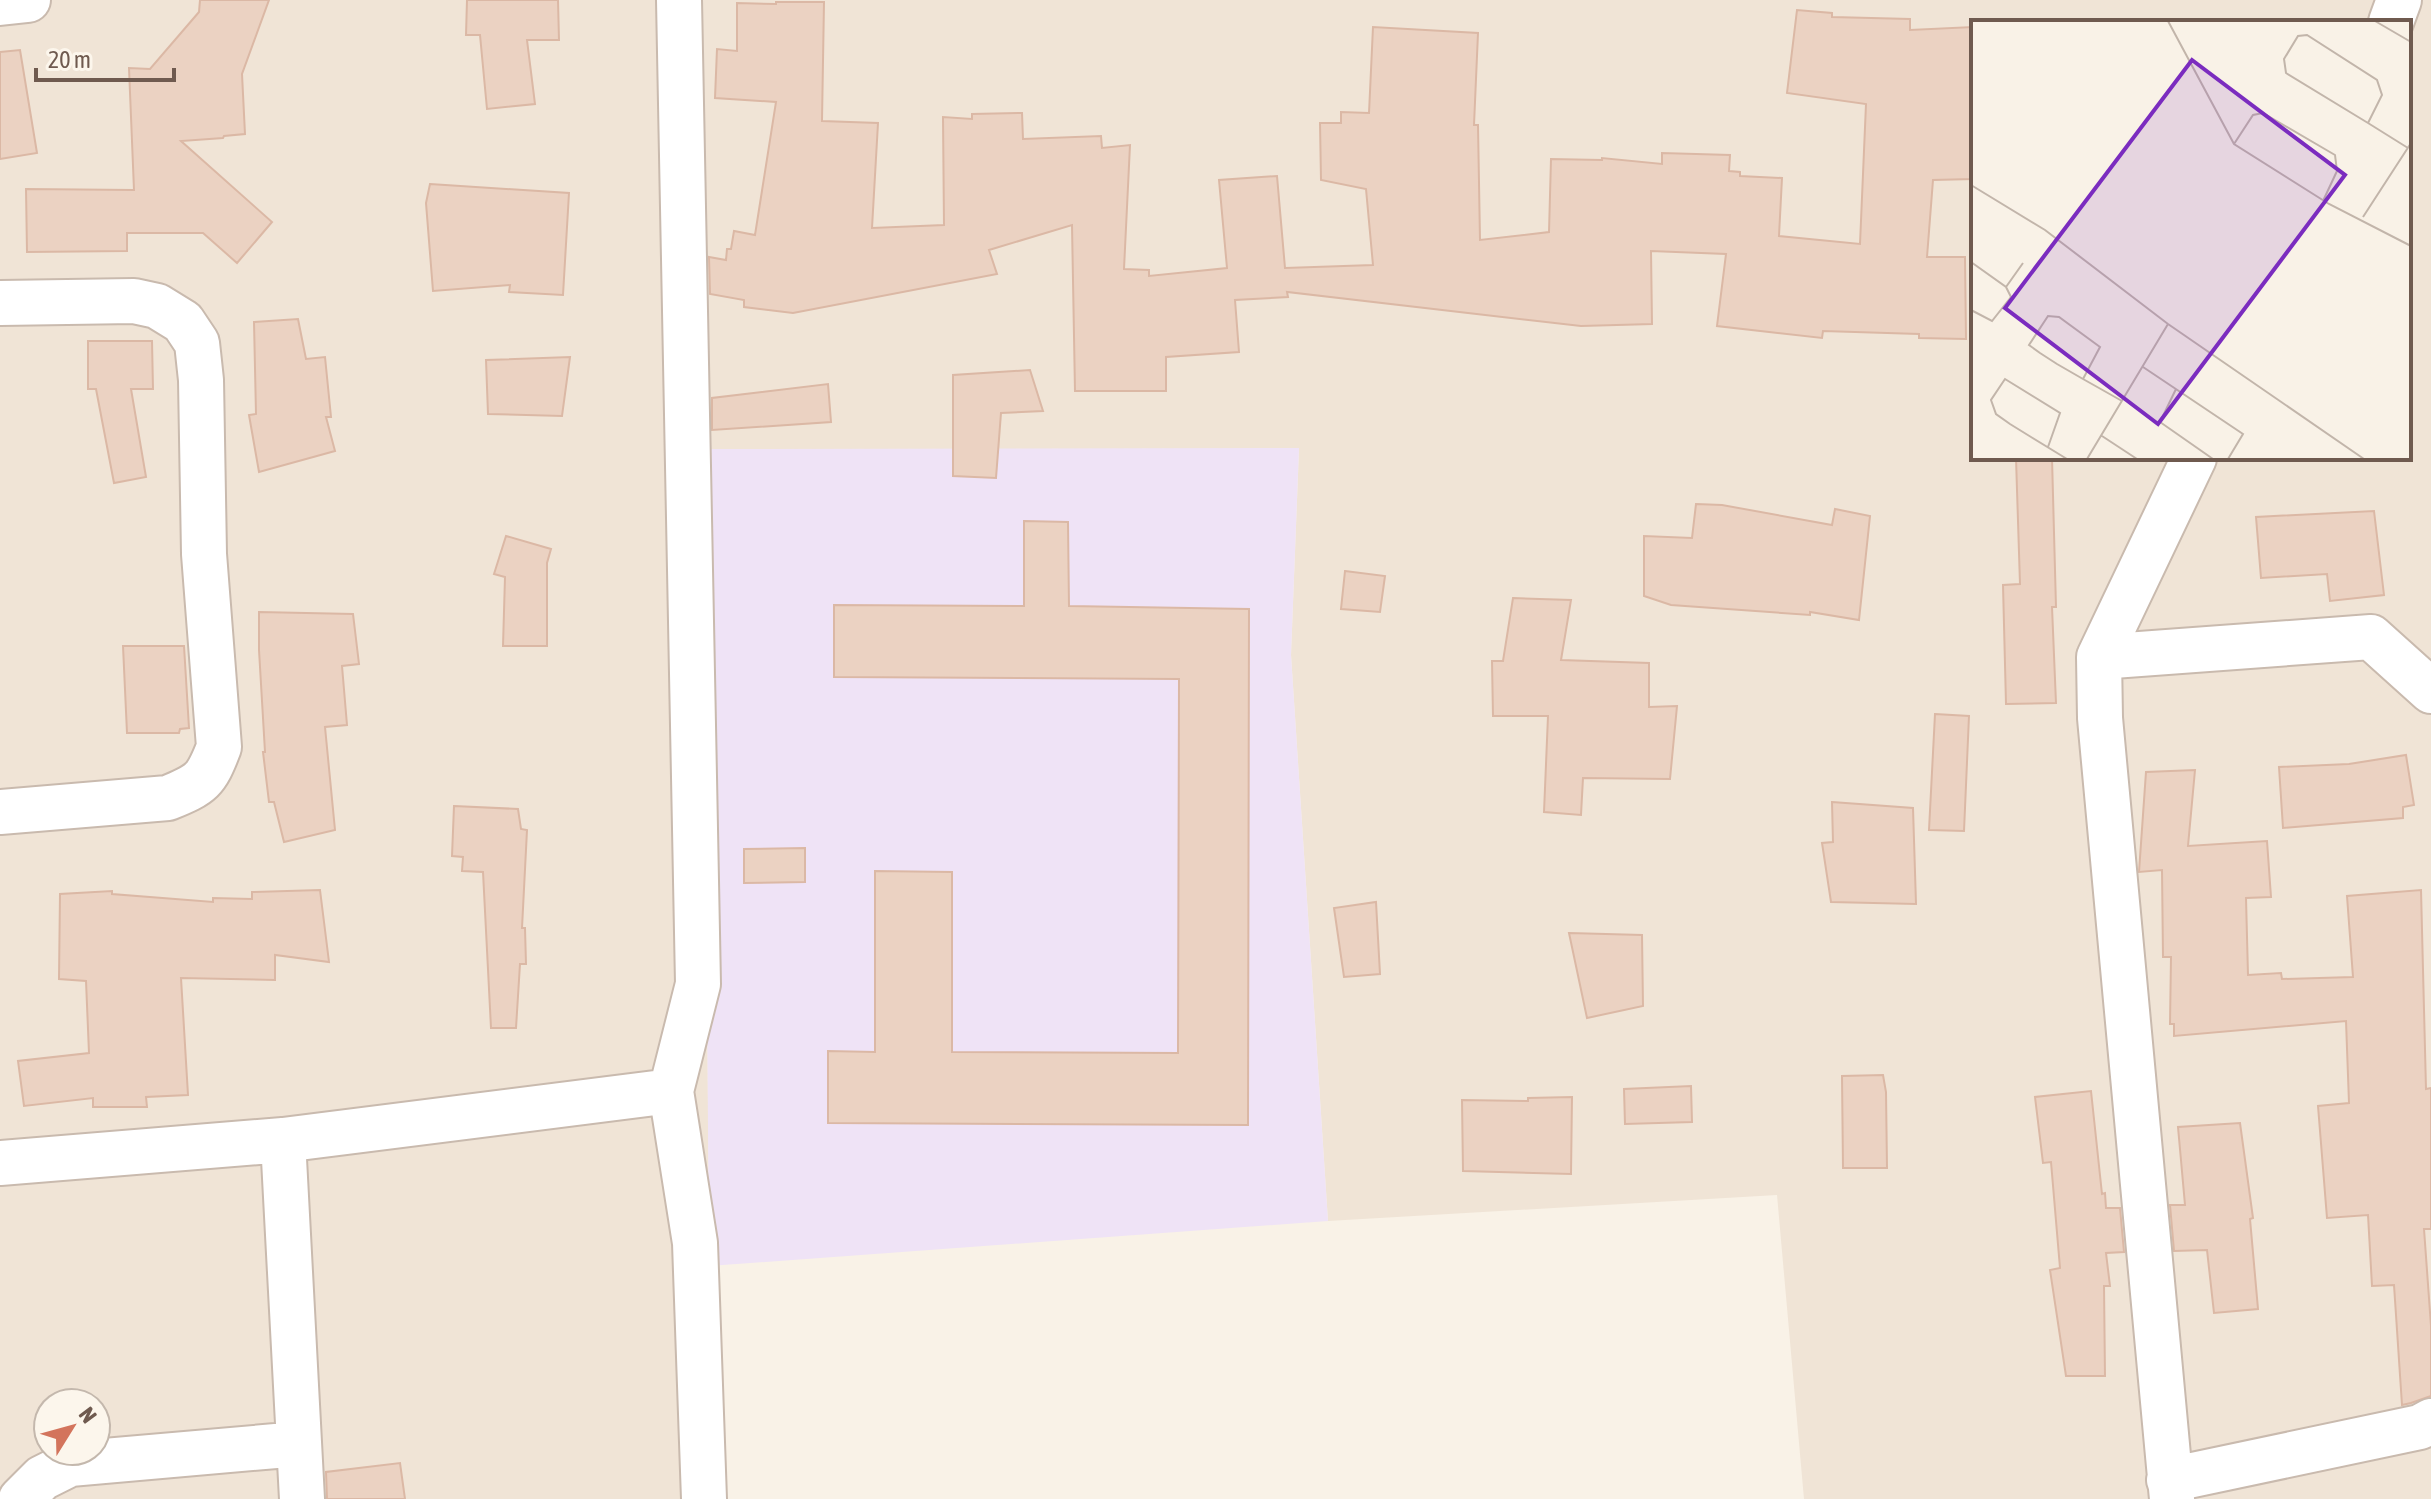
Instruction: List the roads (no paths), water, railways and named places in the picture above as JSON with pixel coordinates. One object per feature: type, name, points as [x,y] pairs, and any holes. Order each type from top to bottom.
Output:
[{"type":"street","points":[[0,3],[28,0]]},
{"type":"street","points":[[679,0],[698,984],[671,1091],[695,1243],[704,1499]]},
{"type":"street","points":[[2392,20],[2399,0]]},
{"type":"street","points":[[0,303],[134,301],[157,306],[183,322],[197,343],[201,380],[204,554],[219,747],[209,774],[191,788],[168,798],[0,812]]},
{"type":"street","points":[[2193,460],[2099,657],[2100,718],[2171,1489],[2420,1427],[2431,1421]]},
{"type":"street","points":[[2099,657],[2371,637],[2431,691]]},
{"type":"street","points":[[0,1163],[283,1140],[671,1091]]},
{"type":"street","points":[[283,1140],[302,1499]]},
{"type":"street","points":[[21,1499],[42,1478],[70,1464],[299,1444]]}]
